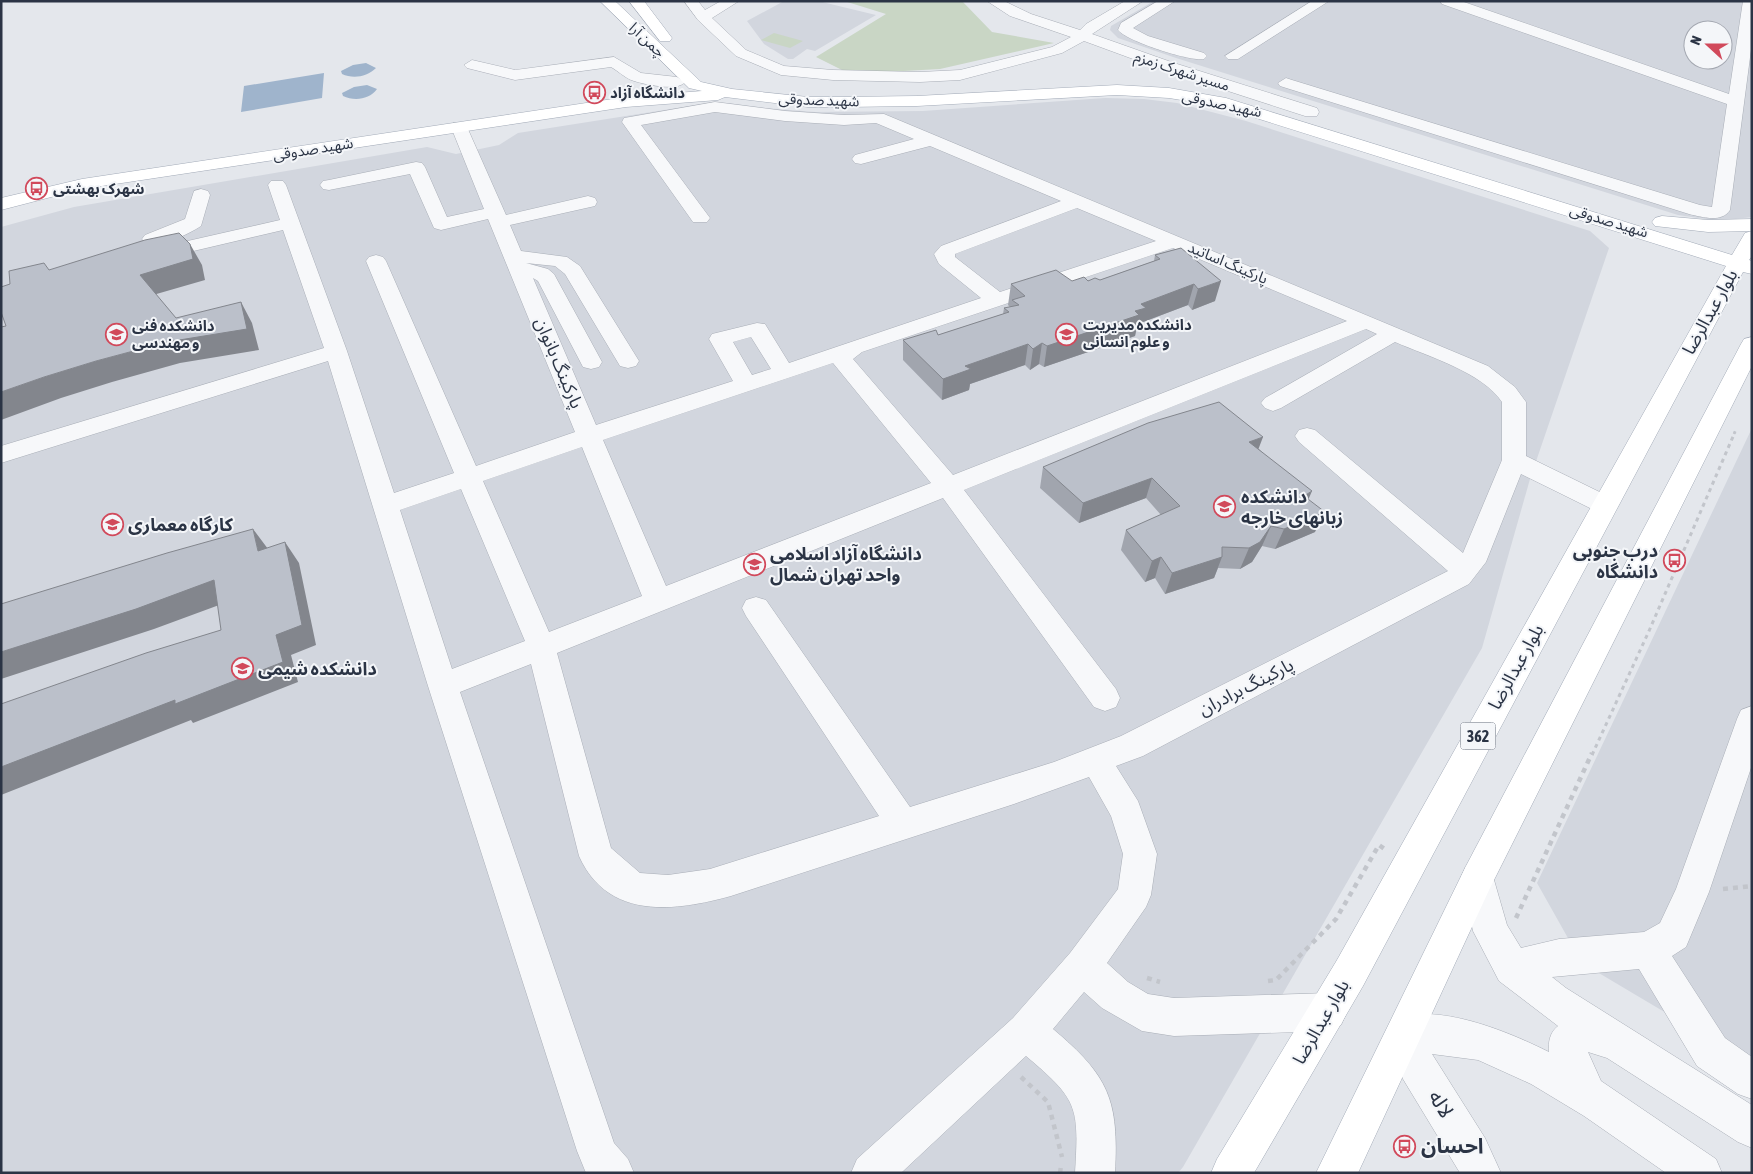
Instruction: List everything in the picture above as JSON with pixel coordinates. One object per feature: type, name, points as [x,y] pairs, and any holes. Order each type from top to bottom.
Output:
[{"type":"main road","name":"چمن آرا","points":[[607,1],[691,74]]},
{"type":"main road","name":"چمن آرا","points":[[636,1],[653,26],[674,48],[691,74]]},
{"type":"main road","name":"شهید صدوقی","points":[[691,74],[744,86],[810,94],[918,94],[1116,82],[1214,87],[1311,112],[1660,229]]},
{"type":"main road","name":"شهید صدوقی","points":[[691,74],[695,84],[732,94],[808,102],[917,101],[1117,90],[1169,93],[1220,101],[1660,229],[1748,252]]},
{"type":"main road","points":[[626,102],[691,74]]},
{"type":"main road","points":[[626,102],[732,94]]},
{"type":"main road","name":"شهید صدوقی","points":[[1,204],[82,184],[626,102]]},
{"type":"main road","points":[[1660,229],[1752,225]]},
{"type":"main road","points":[[1660,229],[1707,269],[1718,296]]},
{"type":"main road","name":"بلوار عبدالرضا","points":[[1231,1173],[1328,1012],[1718,296],[1748,252]]},
{"type":"main road","points":[[1336,1173],[1405,1033],[1478,877],[1752,344]]},
{"type":"street","points":[[691,1],[703,17],[741,53],[781,70],[833,75],[920,77],[960,76],[1057,50],[1083,36],[1091,27],[1136,1]]},
{"type":"street","points":[[703,17],[732,1]]},
{"type":"street","points":[[977,1],[990,12],[1014,23],[1045,33],[1083,36]]},
{"type":"street","points":[[994,1],[1027,19],[1083,36]]},
{"type":"street","points":[[1168,1],[1126,26],[1125,30],[1143,39],[1199,56]]},
{"type":"street","points":[[1232,56],[1322,1]]},
{"type":"street","points":[[1447,1],[1736,102]]},
{"type":"street","points":[[1286,83],[1696,210],[1711,213],[1721,210],[1751,5]]},
{"type":"street","name":"مسیر شهرک زمزم","points":[[1083,36],[1214,87]]},
{"type":"street","points":[[472,65],[515,75],[614,62],[635,76],[648,80],[691,74]]},
{"type":"street","name":"پارکینگ اساتید","points":[[700,218],[630,122],[715,107],[785,116],[844,120],[878,118],[1366,321],[1480,371],[1507,392],[1514,402],[1514,460]]},
{"type":"street","name":"پارکینگ بانوان","points":[[459,127],[658,600]]},
{"type":"street","points":[[861,159],[931,140]]},
{"type":"street","points":[[329,185],[416,167],[442,224],[588,202]]},
{"type":"street","points":[[277,185],[336,351],[387,505],[443,686],[597,1150],[603,1163],[614,1173]]},
{"type":"street","points":[[201,195],[194,222],[139,251],[290,223]]},
{"type":"street","points":[[997,300],[946,260],[944,254],[948,250],[1078,201]]},
{"type":"street","points":[[387,505],[1174,241]]},
{"type":"street","name":"پارکینگ برادران","points":[[376,261],[541,646],[596,856],[618,880],[647,891],[690,890],[903,824],[1096,761],[1132,746],[1458,577],[1473,562],[1514,460]]},
{"type":"street","points":[[517,263],[560,261],[574,270],[628,362]]},
{"type":"street","points":[[517,263],[541,273],[547,278],[591,362]]},
{"type":"street","points":[[443,686],[1366,321]]},
{"type":"street","points":[[746,384],[720,339],[757,329],[784,372]]},
{"type":"street","points":[[1273,403],[1394,333]]},
{"type":"street","points":[[1,455],[336,351]]},
{"type":"street","points":[[846,352],[842,360],[948,486],[1105,698]]},
{"type":"street","points":[[1307,436],[1465,570]]},
{"type":"street","points":[[1514,460],[1605,504]]},
{"type":"street","points":[[756,608],[903,824]]},
{"type":"street","points":[[1512,968],[1559,957],[1648,950],[1674,935],[1692,892],[1752,719]]},
{"type":"street","points":[[871,1173],[1026,1030],[1083,966],[1134,895],[1140,854],[1126,811],[1096,761]]},
{"type":"street","points":[[1478,877],[1491,930],[1512,968],[1553,1002],[1752,1128]]},
{"type":"street","points":[[1648,950],[1711,1052],[1752,1080]]},
{"type":"street","points":[[1083,966],[1115,995],[1142,1012],[1174,1017],[1328,1012]]},
{"type":"street","points":[[1026,1030],[1079,1079],[1091,1100],[1096,1127],[1095,1173]]},
{"type":"street","points":[[1588,1096],[1570,1061],[1567,1043],[1582,1031],[1616,1042]]},
{"type":"street","points":[[1405,1033],[1443,1036],[1486,1044],[1559,1077],[1702,1173]]},
{"type":"street","name":"لاله","points":[[1405,1033],[1417,1065],[1471,1152],[1481,1173]]},
{"type":"path","points":[[1486,913],[1509,922],[1519,916],[1525,898],[1649,631],[1738,424]]},
{"type":"path","points":[[1266,981],[1276,980],[1336,919],[1379,844],[1408,864]]},
{"type":"path","points":[[1139,976],[1165,983]]},
{"type":"path","points":[[998,1056],[1048,1102],[1062,1156],[1060,1173]]},
{"type":"shaded area","points":[[784,1],[818,1],[876,15],[815,51],[807,49],[793,59],[788,59],[764,44],[747,21]]},
{"type":"shaded area","points":[[1154,1],[1752,1],[1752,217],[1719,221],[1678,215],[1176,58],[1118,38],[1110,30],[1111,26]]},
{"type":"shaded area","name":"دانشگاه آزاد اسلامی واحد تهران شمال","points":[[1105,98],[1144,99],[1177,103],[1246,121],[1590,231],[1609,248],[1530,479],[1482,648],[1178,1173],[1,1173],[1,227],[74,207],[427,147],[456,154],[499,145],[518,133],[696,105],[728,103],[815,112],[923,111]]},
{"type":"shaded area","points":[[1752,428],[1752,1064],[1582,963],[1537,883]]},
{"type":"green space","points":[[844,1],[962,1],[992,32],[1054,43],[940,69],[850,74],[816,57],[886,14]]},
{"type":"green space","points":[[774,33],[803,41],[790,48],[761,40]]},
{"type":"water","points":[[366,63],[376,68],[360,76],[342,74],[341,71],[353,65]]},
{"type":"water","points":[[324,73],[322,98],[241,112],[244,86]]},
{"type":"water","points":[[367,85],[377,89],[366,97],[352,99],[343,96],[342,93],[354,87]]},
{"type":"building","name":"دانشکده فنی و مهندسی","points":[[179,233],[190,244],[193,259],[140,275],[176,318],[241,302],[247,329],[167,342],[96,361],[1,392],[1,327],[6,326],[1,312],[1,287],[10,284],[9,271],[44,263],[49,270],[145,240]]},
{"type":"building","points":[[1181,248],[1221,281],[1198,289],[1194,284],[1141,304],[1146,308],[1135,311],[1139,315],[1047,346],[1042,343],[1033,349],[1028,344],[965,366],[971,369],[943,379],[903,340],[936,330],[938,335],[1009,312],[1004,308],[1019,305],[1012,300],[1025,296],[1011,284],[1056,270],[1072,281],[1084,277],[1088,281],[1095,278],[1100,280],[1160,259],[1155,255]]},
{"type":"building","name":"دانشکده زبانهای خارجه","points":[[1219,402],[1263,437],[1249,442],[1312,491],[1304,496],[1325,512],[1284,529],[1271,526],[1260,542],[1249,548],[1222,547],[1222,557],[1172,573],[1161,557],[1152,561],[1126,530],[1180,506],[1152,478],[1083,503],[1043,467],[1148,423]]},
{"type":"building","points":[[253,529],[258,551],[285,542],[302,625],[276,635],[283,662],[175,704],[175,700],[1,767],[1,704],[146,653],[221,630],[214,580],[136,609],[1,652],[1,604],[167,553]]},
{"type":"place","name":"دانشگاه آزاد","points":[[594,93]]},
{"type":"place","name":"شهرک بهشتی","points":[[37,189]]},
{"type":"place","name":"دانشکده مدیریت و علوم انسانی","points":[[1067,334]]},
{"type":"place","name":"دانشکده فنی و مهندسی","points":[[116,335]]},
{"type":"place","name":"دانشکده زبانهای خارجه","points":[[1225,507]]},
{"type":"place","name":"کارگاه معماری","points":[[112,525]]},
{"type":"place","name":"درب جنوبی دانشگاه","points":[[1674,561]]},
{"type":"place","name":"دانشگاه آزاد اسلامی واحد تهران شمال","points":[[754,564]]},
{"type":"place","name":"دانشکده شیمی","points":[[242,669]]},
{"type":"place","name":"احسان","points":[[1405,1146]]}]
